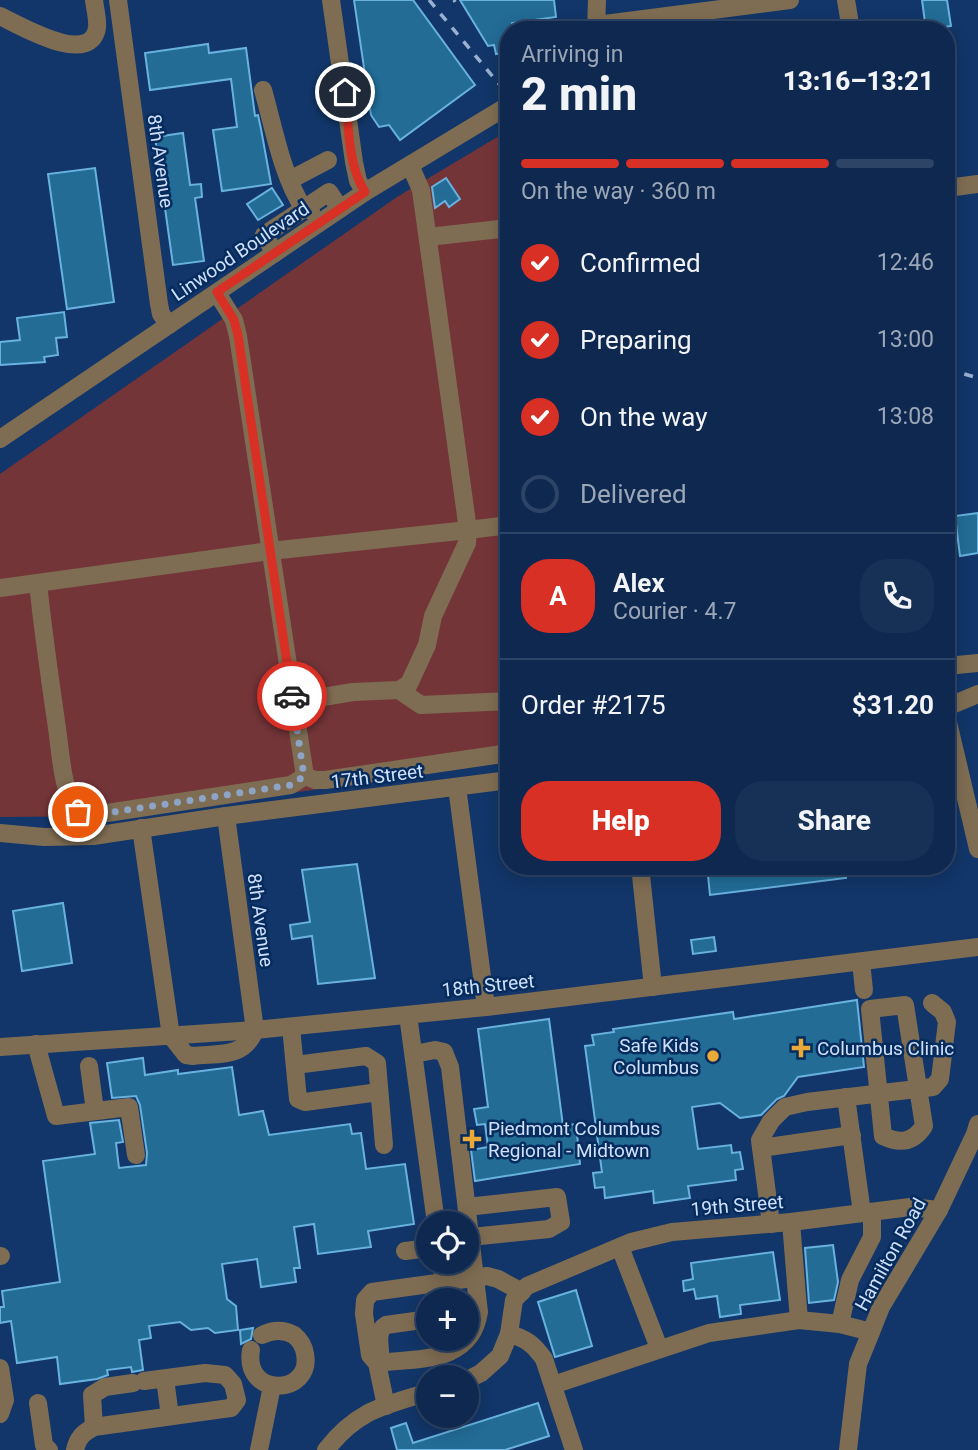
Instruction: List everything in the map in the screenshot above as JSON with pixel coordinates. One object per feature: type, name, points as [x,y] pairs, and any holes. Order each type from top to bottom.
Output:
[{"type":"street","points":[[0,16],[68,46],[81,46],[94,37],[98,25],[94,0]]},
{"type":"street","name":"8th Avenue","points":[[118,0],[159,304],[161,314],[169,325]]},
{"type":"street","points":[[331,0],[354,162],[358,181],[365,192]]},
{"type":"street","points":[[597,0],[602,21]]},
{"type":"street","points":[[645,21],[790,0]]},
{"type":"street","points":[[846,0],[850,21]]},
{"type":"street","points":[[263,90],[296,197],[318,223]]},
{"type":"street","name":"Linwood Boulevard","points":[[0,439],[365,192],[500,111]]},
{"type":"street","points":[[290,180],[328,160]]},
{"type":"street","points":[[293,702],[353,692],[399,690],[409,684],[427,645],[433,616],[467,544],[468,530],[421,190],[410,165]]},
{"type":"street","points":[[955,187],[978,184]]},
{"type":"street","points":[[275,253],[264,235],[329,192],[340,209]]},
{"type":"street","points":[[428,237],[500,229]]},
{"type":"street","points":[[217,292],[234,320],[238,335],[304,776]]},
{"type":"street","points":[[0,588],[270,551],[500,526]]},
{"type":"street","points":[[38,583],[42,629],[65,778],[72,804],[78,812],[89,815],[107,813],[291,785],[304,776]]},
{"type":"street","points":[[955,665],[978,663]]},
{"type":"street","points":[[399,690],[421,705],[500,701]]},
{"type":"street","points":[[955,703],[978,694]]},
{"type":"street","points":[[955,752],[978,849]]},
{"type":"street","points":[[304,776],[325,780],[500,754]]},
{"type":"street","name":"17th Street","points":[[0,834],[93,836],[500,781]]},
{"type":"street","points":[[457,787],[486,1007]]},
{"type":"street","name":"8th Avenue","points":[[226,816],[254,1030]]},
{"type":"street","points":[[141,828],[171,1036]]},
{"type":"street","points":[[641,875],[653,987]]},
{"type":"street","name":"18th Street","points":[[0,1047],[291,1027],[486,1007],[978,947]]},
{"type":"street","points":[[860,962],[864,990]]},
{"type":"street","points":[[771,1224],[760,1140],[771,1121],[785,1107],[933,1087],[940,1079],[947,1023],[943,1012],[932,1003]]},
{"type":"street","points":[[905,1005],[919,1091],[924,1126],[919,1133],[910,1140],[898,1143],[883,1136],[870,1009],[905,1005]]},
{"type":"street","points":[[408,1015],[434,1211]]},
{"type":"street","points":[[291,1027],[298,1099],[304,1102],[379,1093]]},
{"type":"street","points":[[36,1044],[56,1116],[129,1107],[136,1155]]},
{"type":"street","points":[[414,1054],[435,1050],[444,1052],[450,1067],[468,1211]]},
{"type":"street","points":[[295,1065],[366,1056],[377,1063],[384,1145]]},
{"type":"street","points":[[89,1066],[95,1111]]},
{"type":"street","points":[[841,1324],[850,1280],[873,1237],[846,1097]]},
{"type":"street","name":"Hamilton Road","points":[[848,1450],[858,1364],[881,1307],[939,1210],[978,1124]]},
{"type":"street","points":[[761,1149],[852,1135]]},
{"type":"street","points":[[425,1141],[458,1137]]},
{"type":"street","points":[[467,1207],[557,1197],[561,1222],[549,1229],[479,1236]]},
{"type":"street","name":"19th Street","points":[[522,1292],[527,1286],[546,1277],[620,1247],[672,1233],[910,1207],[939,1210]]},
{"type":"street","points":[[791,1222],[799,1320]]},
{"type":"street","points":[[620,1247],[659,1348]]},
{"type":"street","points":[[405,1251],[416,1250]]},
{"type":"street","points":[[386,1406],[377,1363],[370,1355],[363,1307],[365,1300],[372,1292],[433,1274]]},
{"type":"street","points":[[462,1274],[498,1279],[522,1292],[514,1300],[509,1334],[500,1356],[479,1374]]},
{"type":"street","points":[[474,1288],[475,1276]]},
{"type":"street","points":[[553,1385],[709,1333],[799,1320],[841,1324],[871,1332]]},
{"type":"street","points":[[377,1363],[381,1356],[379,1332],[382,1327],[416,1321]]},
{"type":"street","points":[[251,1350],[249,1359],[252,1371],[260,1381],[272,1386],[285,1385],[297,1379],[304,1367],[305,1352],[299,1340],[286,1332],[272,1331],[262,1335]]},
{"type":"street","points":[[509,1334],[523,1337],[544,1359],[574,1450]]},
{"type":"street","points":[[377,1363],[441,1356],[454,1351]]},
{"type":"street","points":[[0,1368],[5,1400],[0,1415]]},
{"type":"street","points":[[75,1450],[83,1433],[94,1427],[231,1408],[235,1404],[236,1393],[233,1384],[225,1375],[205,1373],[105,1387],[92,1395],[94,1427]]},
{"type":"street","points":[[165,1379],[170,1416]]},
{"type":"street","points":[[258,1450],[272,1386]]},
{"type":"street","points":[[326,1450],[358,1417],[416,1396]]},
{"type":"street","points":[[38,1404],[44,1445],[49,1450]]},
{"type":"shaded area","points":[[500,135],[500,763],[128,816],[0,817],[0,474],[397,197]]},
{"type":"building","points":[[354,0],[413,0],[475,85],[400,140],[389,125],[379,127],[371,115]]},
{"type":"building","points":[[460,0],[554,0],[556,17],[500,21],[500,53],[496,54],[494,45],[488,46]]},
{"type":"building","points":[[922,0],[947,0],[950,21],[925,21]]},
{"type":"building","points":[[208,44],[209,53],[246,48],[255,116],[258,115],[271,184],[222,191],[213,130],[237,127],[231,79],[150,90],[145,53]]},
{"type":"building","points":[[183,133],[190,185],[201,184],[202,197],[195,198],[204,261],[173,265],[155,137]]},
{"type":"building","points":[[95,168],[114,302],[67,309],[48,174]]},
{"type":"building","points":[[446,178],[460,199],[449,207],[445,201],[435,208],[432,187]]},
{"type":"building","points":[[272,188],[283,205],[258,220],[247,204]]},
{"type":"building","points":[[64,312],[67,337],[56,338],[58,355],[44,357],[45,362],[0,365],[0,342],[20,340],[17,318]]},
{"type":"building","points":[[978,513],[978,553],[960,556],[955,516]]},
{"type":"building","points":[[357,864],[375,978],[318,984],[312,936],[292,939],[290,925],[310,922],[302,870]]},
{"type":"building","points":[[708,875],[846,875],[846,878],[710,895]]},
{"type":"building","points":[[63,903],[72,963],[22,971],[13,911]]},
{"type":"building","points":[[714,937],[716,951],[693,954],[691,940]]},
{"type":"building","points":[[857,1000],[864,1067],[798,1077],[784,1096],[777,1099],[761,1115],[740,1118],[720,1103],[692,1107],[698,1149],[731,1145],[732,1153],[740,1152],[743,1169],[735,1170],[736,1180],[688,1186],[690,1198],[654,1203],[653,1191],[605,1198],[604,1187],[595,1188],[593,1173],[602,1172],[585,1046],[594,1045],[592,1035],[614,1032],[613,1029],[733,1012],[734,1019]]},
{"type":"building","points":[[549,1019],[563,1126],[576,1124],[580,1164],[475,1181],[471,1150],[488,1147],[485,1124],[477,1125],[474,1109],[488,1107],[478,1029]]},
{"type":"building","points":[[143,1058],[145,1075],[232,1067],[239,1115],[263,1111],[269,1135],[350,1124],[352,1134],[361,1133],[366,1169],[405,1164],[414,1224],[368,1231],[371,1247],[318,1254],[314,1224],[294,1227],[300,1268],[294,1268],[296,1282],[261,1287],[257,1259],[222,1264],[227,1299],[236,1306],[238,1330],[215,1333],[208,1328],[191,1330],[180,1322],[149,1326],[151,1338],[139,1340],[143,1370],[132,1372],[131,1367],[107,1370],[108,1375],[97,1379],[60,1384],[57,1357],[17,1363],[11,1321],[0,1323],[0,1307],[4,1307],[2,1291],[60,1282],[43,1161],[95,1154],[90,1123],[119,1120],[123,1142],[116,1143],[119,1168],[146,1165],[147,1153],[140,1105],[136,1096],[112,1098],[107,1063]]},
{"type":"building","points":[[833,1245],[838,1282],[834,1300],[809,1303],[805,1248]]},
{"type":"building","points":[[773,1252],[780,1300],[740,1305],[741,1314],[720,1317],[717,1296],[696,1299],[694,1289],[684,1291],[683,1281],[693,1279],[691,1263]]},
{"type":"building","points":[[576,1290],[592,1346],[555,1357],[538,1302]]},
{"type":"building","points":[[253,1328],[251,1339],[241,1344],[240,1330]]},
{"type":"building","points":[[538,1403],[549,1436],[505,1450],[397,1450],[391,1428],[406,1423],[413,1443],[460,1428],[479,1428],[479,1422]]},
{"type":"railway","points":[[429,0],[500,85]]},
{"type":"railway","points":[[955,371],[978,378]]},
{"type":"way so far","points":[[78,812],[89,815],[107,813],[291,785],[299,781],[304,776],[292,696]]},
{"type":"place","name":"Columbus Clinic","points":[[801,1048]]},
{"type":"place","name":"Safe Kids Columbus","points":[[713,1056]]},
{"type":"place","name":"Piedmont Columbus Regional - Midtown","points":[[472,1139]]},
{"type":"route","points":[[292,696],[238,335],[234,320],[217,292],[365,192],[358,181],[354,162],[345,92]]}]
